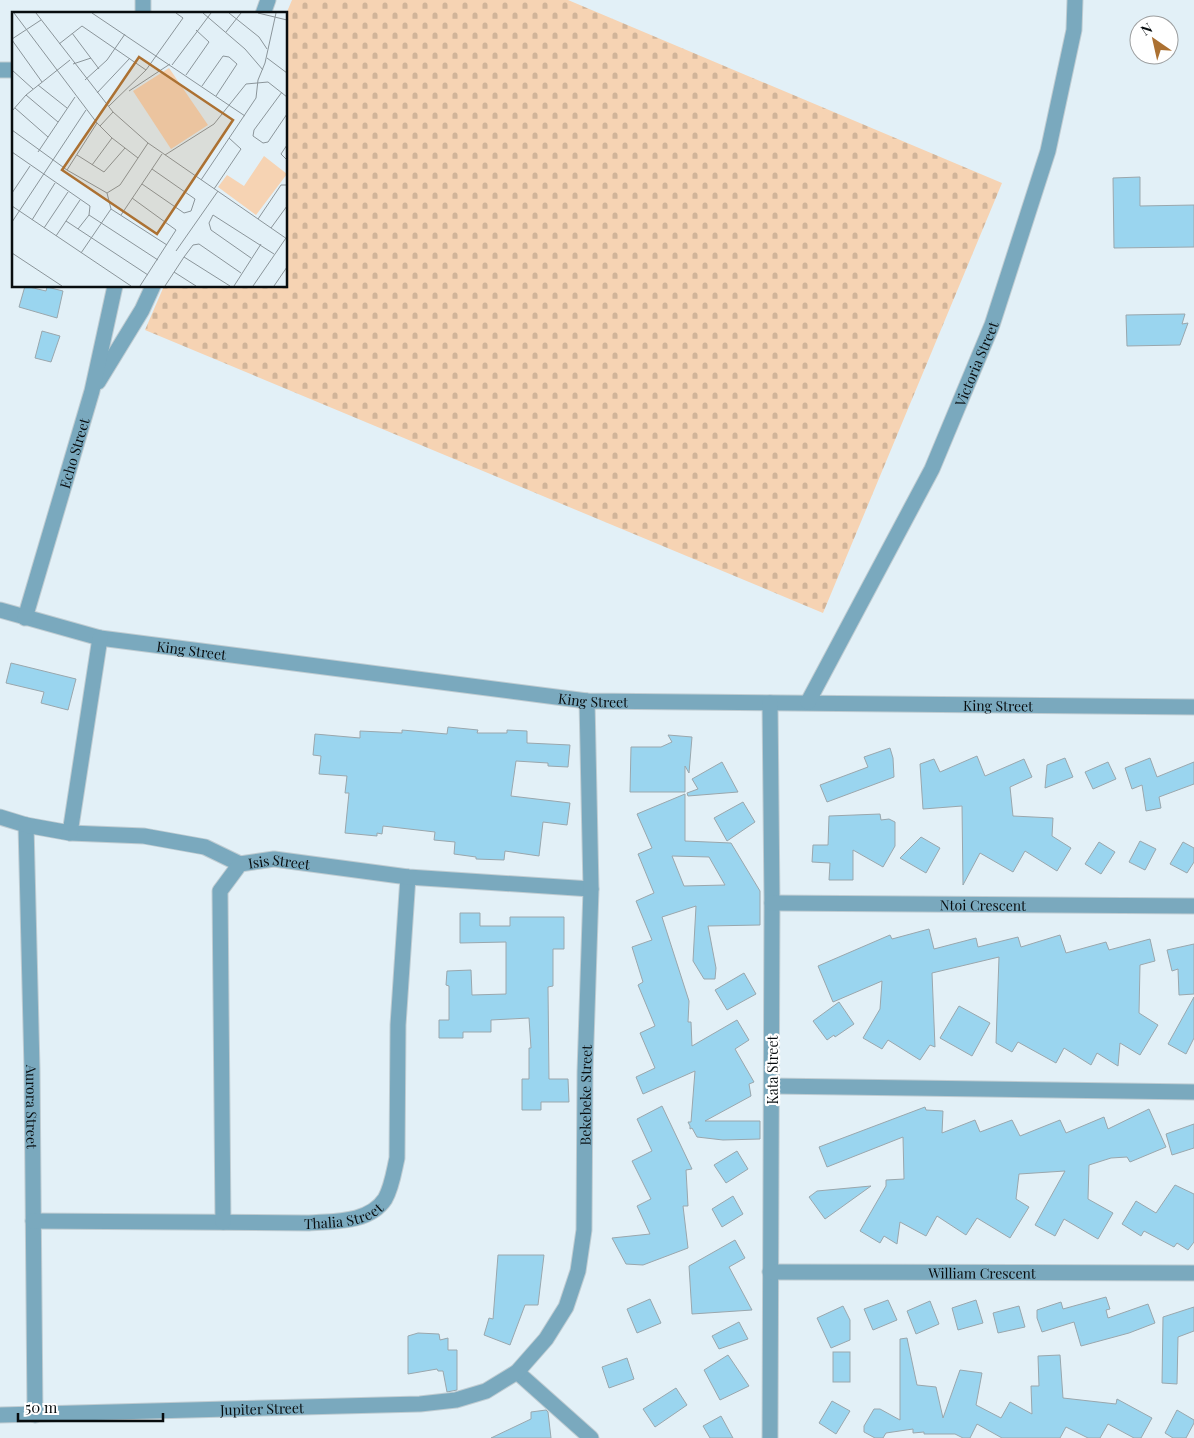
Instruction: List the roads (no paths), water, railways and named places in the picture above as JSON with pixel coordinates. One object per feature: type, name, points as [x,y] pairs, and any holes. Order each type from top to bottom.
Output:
[{"type":"street","points":[[264,12],[268,0]]},
{"type":"street","name":"Victoria Street","points":[[808,702],[932,469],[992,325],[1048,151],[1074,30],[1075,0]]},
{"type":"street","name":"Echo Street","points":[[25,618],[92,392],[115,288]]},
{"type":"street","points":[[92,392],[142,310],[152,288]]},
{"type":"street","name":"King Street","points":[[0,610],[100,638],[587,701],[1194,707]]},
{"type":"street","points":[[70,833],[100,638]]},
{"type":"street","name":"Bekebeke Street","points":[[517,1372],[546,1339],[566,1307],[578,1271],[584,1230],[585,1072],[591,890],[587,701]]},
{"type":"street","name":"Kata Street","points":[[770,703],[772,903],[770,1438]]},
{"type":"street","points":[[0,817],[26,825],[70,833],[144,836],[205,847],[240,864]]},
{"type":"street","name":"Aurora Street","points":[[26,825],[32,1059],[36,1415]]},
{"type":"street","name":"Isis Street","points":[[223,1222],[220,891],[240,864],[274,858],[408,878],[591,890]]},
{"type":"street","name":"Thalia Street","points":[[33,1221],[309,1223],[347,1220],[370,1213],[385,1199],[393,1178],[397,1158],[398,1025],[408,878]]},
{"type":"street","name":"Ntoi Crescent","points":[[772,903],[1194,906]]},
{"type":"street","points":[[772,1086],[1194,1092]]},
{"type":"street","name":"William Crescent","points":[[770,1272],[1194,1273]]},
{"type":"street","points":[[517,1372],[591,1438]]},
{"type":"street","name":"Jupiter Street","points":[[0,1415],[420,1404],[456,1400],[486,1391],[517,1372]]}]
